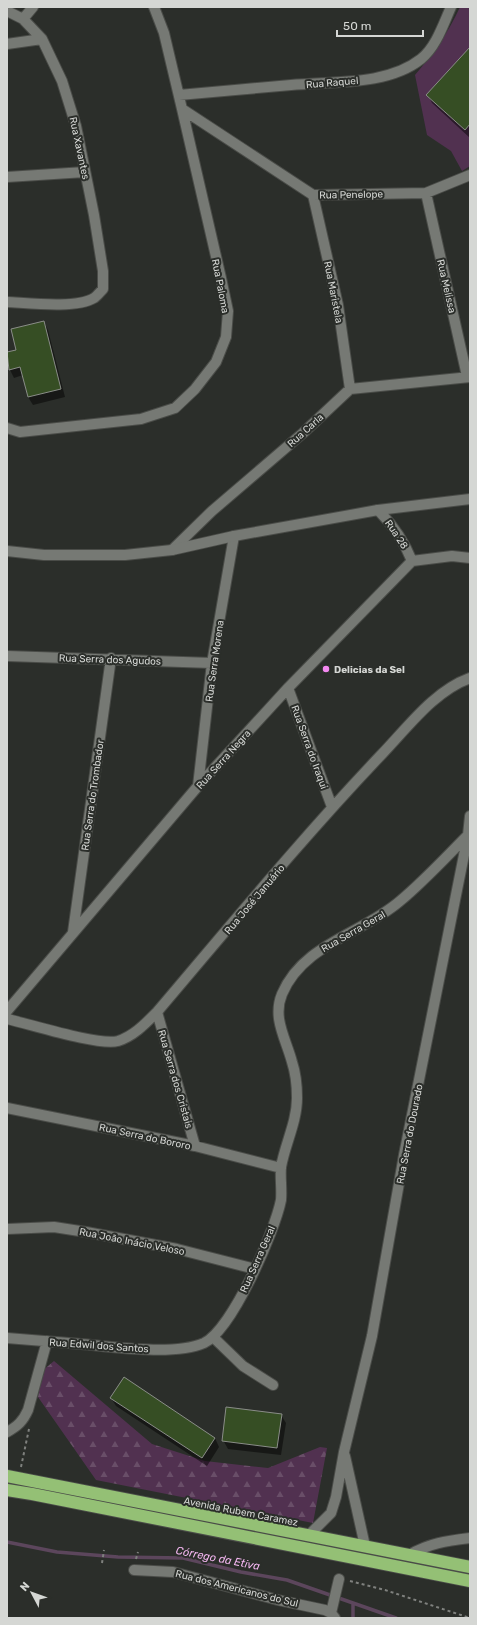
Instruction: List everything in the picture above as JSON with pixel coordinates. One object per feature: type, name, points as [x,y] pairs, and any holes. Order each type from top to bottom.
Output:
[{"type":"highway","name":"Avenida Rubem Caramez","points":[[13,1477],[470,1567]]},
{"type":"highway","points":[[7,1490],[470,1581]]},
{"type":"street","points":[[23,20],[34,7]]},
{"type":"street","name":"Rua Paloma","points":[[7,428],[20,432],[141,419],[174,408],[195,389],[216,362],[226,337],[228,312],[164,33],[154,7]]},
{"type":"street","name":"Rua Raquel","points":[[179,95],[344,82],[376,78],[404,70],[422,59],[434,43],[451,7]]},
{"type":"street","name":"Rua Xavantes","points":[[7,11],[23,20],[42,40],[62,81],[76,126],[104,271],[103,289],[94,298],[80,303],[46,304],[7,302]]},
{"type":"street","points":[[7,44],[42,40]]},
{"type":"street","name":"Rua Penelope","points":[[182,109],[312,195],[426,193],[470,175]]},
{"type":"street","points":[[7,177],[85,172]]},
{"type":"street","name":"Rua Melissa","points":[[426,193],[469,377]]},
{"type":"street","name":"Rua Maristela","points":[[312,195],[338,305],[350,389]]},
{"type":"street","points":[[350,389],[469,377]]},
{"type":"street","name":"Rua Carla","points":[[172,550],[212,511],[303,433],[350,389]]},
{"type":"street","points":[[7,551],[44,555],[126,555],[172,550],[234,536],[378,510],[434,502],[470,499]]},
{"type":"street","name":"Rua 28","points":[[378,510],[406,545],[412,561]]},
{"type":"street","name":"Rua Serra Morena","points":[[198,786],[212,663],[234,536]]},
{"type":"street","points":[[412,561],[452,556],[470,558]]},
{"type":"street","name":"Rua Serra Negra","points":[[7,1011],[198,786],[288,688],[412,561]]},
{"type":"street","name":"Rua Serra dos Agudos","points":[[7,656],[111,658],[212,663]]},
{"type":"street","name":"Rua Serra do Trombador","points":[[73,932],[111,658]]},
{"type":"street","name":"Rua José Januário","points":[[7,1019],[90,1039],[117,1041],[128,1037],[139,1029],[157,1012],[332,806],[435,699],[458,682],[470,678]]},
{"type":"street","name":"Rua Serra do Iraqui","points":[[288,688],[332,806]]},
{"type":"street","name":"Rua Serra do Dourado","points":[[308,1536],[331,1513],[336,1497],[344,1452],[372,1336],[406,1148],[469,835],[470,816]]},
{"type":"street","name":"Rua Serra Geral","points":[[213,1337],[232,1314],[255,1269],[268,1238],[281,1200],[281,1168],[297,1109],[295,1076],[292,1061],[279,1020],[280,1003],[286,986],[311,956],[328,944],[378,918],[400,902],[469,835]]},
{"type":"street","name":"Rua Serra dos Cristais","points":[[157,1012],[195,1146]]},
{"type":"street","name":"Rua Serra do Bororo","points":[[7,1108],[195,1146],[281,1168]]},
{"type":"street","name":"Rua João Inácio Veloso","points":[[7,1229],[54,1227],[86,1232],[177,1249],[255,1269]]},
{"type":"street","points":[[213,1337],[243,1366],[273,1385]]},
{"type":"street","name":"Rua Edwil dos Santos","points":[[7,1338],[146,1350],[189,1347],[203,1343],[213,1337]]},
{"type":"street","points":[[7,1432],[24,1420],[47,1341]]},
{"type":"street","name":"Rua Serra do Dourado","points":[[344,1452],[365,1546]]},
{"type":"street","points":[[336,1497],[354,1496]]},
{"type":"street","points":[[409,1556],[428,1545],[441,1541],[470,1538]]},
{"type":"street","name":"Rua dos Americanos do Sul","points":[[134,1570],[173,1572],[278,1600],[333,1612]]},
{"type":"street","points":[[333,1612],[338,1583]]},
{"type":"path","points":[[13,1477],[30,1427]]},
{"type":"path","points":[[102,1563],[104,1550]]},
{"type":"path","points":[[338,1583],[385,1590],[470,1618]]},
{"type":"green space","points":[[460,7],[470,7],[470,166],[462,171],[451,151],[427,135],[415,75],[451,26]]},
{"type":"green space","points":[[54,1361],[152,1444],[205,1461],[268,1468],[320,1447],[327,1448],[313,1523],[96,1480],[38,1397],[42,1371]]},
{"type":"building","points":[[470,47],[470,124],[465,130],[426,95]]},
{"type":"building","points":[[44,321],[61,389],[28,397],[20,367],[9,370],[7,352],[16,350],[11,329]]},
{"type":"building","points":[[124,1377],[215,1438],[202,1458],[110,1398]]},
{"type":"building","points":[[226,1407],[282,1414],[277,1448],[222,1441]]},
{"type":"waterway","name":"Córrego da Etiva","points":[[7,1542],[57,1552],[118,1557],[183,1558],[241,1572],[287,1580],[396,1618]]},
{"type":"waterway","points":[[353,1603],[353,1618]]},
{"type":"place","name":"Delicias da Sel","points":[[326,669]]}]
